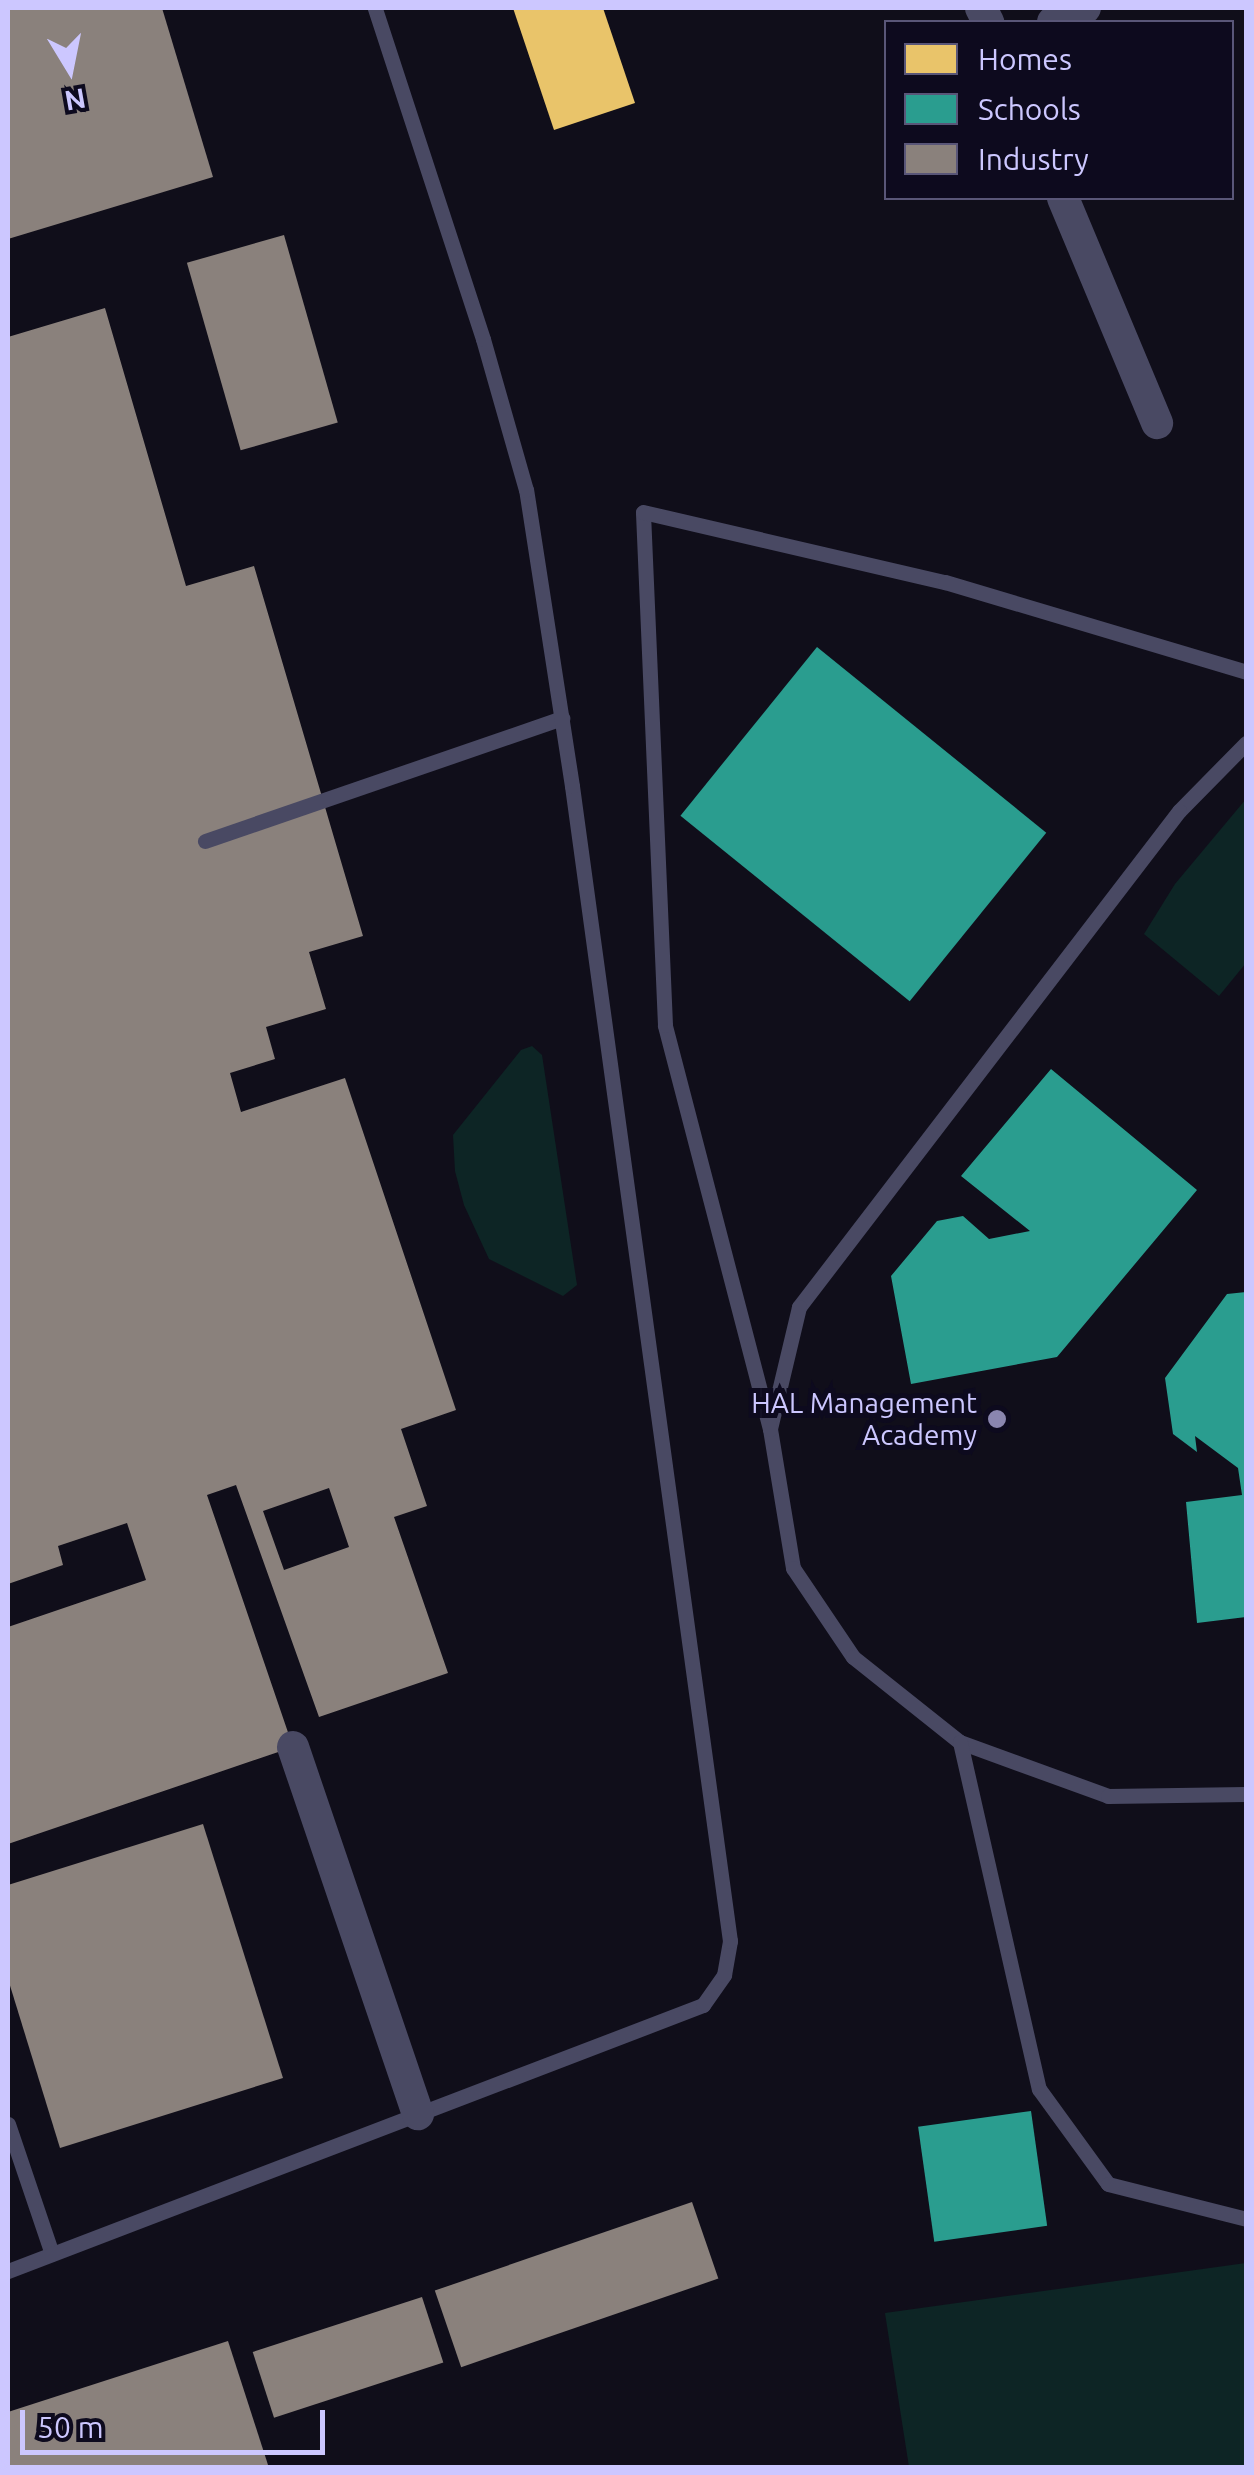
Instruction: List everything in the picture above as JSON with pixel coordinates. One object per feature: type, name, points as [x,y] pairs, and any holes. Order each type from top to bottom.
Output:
[{"type":"street","points":[[1058,20],[1086,8]]},
{"type":"street","points":[[1064,200],[1157,423]]},
{"type":"street","points":[[293,1746],[418,2114]]},
{"type":"lane","points":[[8,2271],[703,2005],[724,1975],[730,1942],[562,718],[526,490],[484,338],[375,8]]},
{"type":"lane","points":[[1246,672],[944,582],[643,512],[665,1025],[770,1429],[793,1568],[853,1657],[960,1742],[1108,1796],[1246,1794]]},
{"type":"lane","points":[[205,841],[562,718]]},
{"type":"lane","points":[[770,1429],[799,1307],[1178,810],[1246,743]]},
{"type":"lane","points":[[960,1742],[1040,2089],[1108,2184],[1246,2219]]},
{"type":"lane","points":[[8,2124],[52,2254]]},
{"type":"green space","points":[[1246,799],[1246,963],[1219,996],[1144,934],[1175,884]]},
{"type":"green space","points":[[532,1046],[542,1055],[577,1285],[563,1296],[489,1259],[464,1205],[455,1171],[453,1135],[521,1050]]},
{"type":"green space","points":[[1246,2263],[1246,2467],[909,2467],[885,2313]]},
{"type":"building: Homes","points":[[513,8],[603,8],[635,103],[554,130]]},
{"type":"building: Schools","points":[[817,647],[1046,833],[910,1001],[680,816]]},
{"type":"building: Schools","points":[[1051,1069],[1197,1190],[1057,1357],[911,1384],[891,1276],[937,1221],[963,1216],[989,1239],[1030,1231],[961,1176]]},
{"type":"building: Schools","points":[[1246,1292],[1246,1617],[1197,1623],[1186,1502],[1242,1495],[1238,1468],[1195,1436],[1197,1452],[1173,1434],[1165,1378],[1227,1294]]},
{"type":"building: Schools","points":[[1031,2111],[1047,2226],[934,2242],[918,2127]]},
{"type":"building: Industry","points":[[8,8],[162,8],[213,177],[8,239]]},
{"type":"building: Industry","points":[[284,235],[338,422],[241,450],[187,263]]},
{"type":"building: Industry","points":[[105,308],[186,586],[254,566],[363,936],[309,952],[326,1009],[266,1027],[275,1059],[230,1073],[241,1112],[345,1078],[456,1410],[401,1429],[427,1506],[394,1517],[448,1673],[319,1717],[236,1485],[207,1495],[293,1747],[8,1844],[8,1627],[146,1580],[127,1523],[58,1546],[63,1565],[8,1584],[8,337]],"holes":[[[329,1488],[349,1547],[284,1570],[263,1511]]]},
{"type":"building: Industry","points":[[203,1824],[283,2078],[60,2148],[8,1979],[8,1885]]},
{"type":"building: Industry","points":[[692,2202],[718,2279],[461,2367],[435,2291]]},
{"type":"building: Industry","points":[[422,2297],[443,2363],[274,2418],[253,2352]]},
{"type":"building: Industry","points":[[228,2341],[269,2468],[8,2468],[8,2412]]},
{"type":"place","name":"HAL Management Academy","points":[[997,1419]]}]
